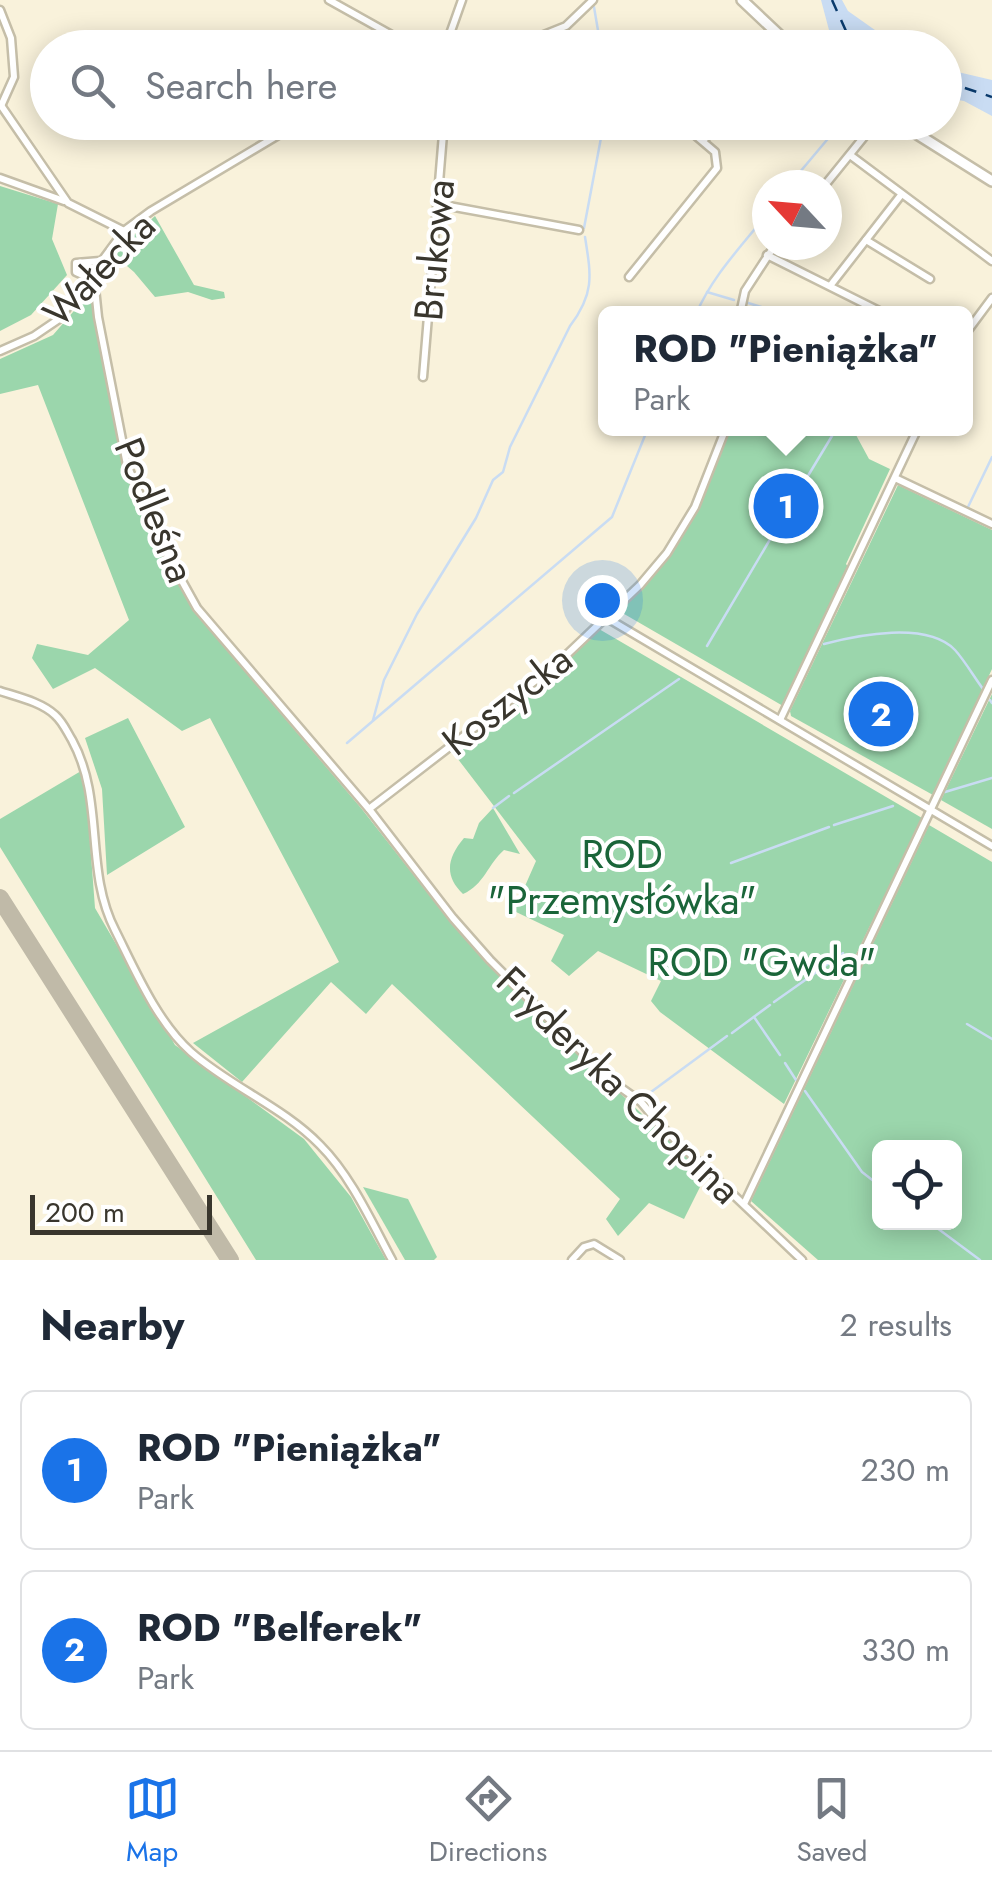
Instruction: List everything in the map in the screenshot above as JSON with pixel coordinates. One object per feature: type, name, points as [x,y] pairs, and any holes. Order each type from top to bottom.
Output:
[{"type":"street","points":[[451,30],[462,0]]},
{"type":"street","points":[[558,30],[593,0]]},
{"type":"street","points":[[742,0],[772,30]]},
{"type":"street","points":[[327,1],[381,30]]},
{"type":"street","points":[[0,10],[11,38],[14,78],[1,105],[68,202]]},
{"type":"street","name":"Wałecka","points":[[0,352],[59,319],[124,231],[270,140]]},
{"type":"street","name":"Brukowa","points":[[423,377],[443,140]]},
{"type":"street","points":[[838,170],[862,140]]},
{"type":"street","points":[[927,140],[992,181]]},
{"type":"street","points":[[629,277],[718,168],[715,152],[703,141]]},
{"type":"street","points":[[850,155],[992,261]]},
{"type":"street","points":[[0,178],[68,202],[124,231]]},
{"type":"street","points":[[830,286],[901,196]]},
{"type":"street","points":[[438,204],[579,230]]},
{"type":"street","points":[[866,240],[930,279]]},
{"type":"street","points":[[741,306],[742,297],[764,260]]},
{"type":"street","points":[[779,260],[869,306]]},
{"type":"street","points":[[91,273],[76,272],[76,263],[100,261]]},
{"type":"street","name":"Podleśna","points":[[91,273],[127,466],[162,545],[196,608],[250,673]]},
{"type":"street","points":[[973,323],[992,298]]},
{"type":"street","name":"Koszycka","points":[[369,809],[522,692],[607,618],[667,553],[695,507],[723,436]]},
{"type":"street","points":[[780,720],[914,436]]},
{"type":"street","points":[[895,478],[992,524]]},
{"type":"street","points":[[607,618],[992,846]]},
{"type":"street","name":"Fryderyka Chopina","points":[[250,673],[369,809],[490,960],[610,1080],[640,1102],[660,1126],[802,1260]]},
{"type":"street","points":[[744,1204],[992,680]]},
{"type":"street","points":[[0,691],[33,702],[56,716],[82,757],[91,787],[97,871],[105,910],[166,1022],[195,1055],[292,1121],[331,1156],[392,1260]]},
{"type":"street","points":[[572,1260],[584,1246],[594,1244],[620,1260]]},
{"type":"green space","points":[[0,186],[58,204],[52,239],[67,275],[31,315],[0,331]]},
{"type":"green space","points":[[155,216],[194,285],[224,292],[225,298],[212,300],[188,292],[155,297],[113,254]]},
{"type":"green space","points":[[93,289],[113,417],[128,475],[192,609],[361,808],[445,915],[559,1035],[706,1175],[684,1219],[649,1203],[618,1236],[606,1219],[620,1199],[392,984],[366,1014],[331,982],[242,1082],[193,1043],[339,962],[210,718],[182,731],[95,668],[53,689],[32,658],[37,644],[88,655],[129,620],[38,385],[0,394],[0,359],[53,335]]},
{"type":"green space","points":[[725,436],[857,436],[869,459],[890,469],[783,706],[619,611],[672,548],[708,481]]},
{"type":"green space","points":[[898,485],[992,530],[992,669],[933,795],[791,716],[790,711]]},
{"type":"green space","points":[[599,629],[922,818],[784,1104],[660,1012],[651,1001],[661,981],[598,951],[569,976],[551,961],[564,935],[514,911],[536,861],[451,750]]},
{"type":"green space","points":[[992,694],[992,829],[941,800]]},
{"type":"green space","points":[[128,718],[185,827],[107,875],[102,789],[85,738]]},
{"type":"green space","points":[[81,771],[86,789],[95,908],[175,1045],[304,1139],[351,1197],[386,1260],[256,1260],[0,847],[0,819]]},
{"type":"green space","points":[[493,808],[520,854],[504,850],[476,885],[463,894],[450,874],[451,860],[464,838],[473,839],[479,823]]},
{"type":"green space","points":[[929,825],[992,862],[992,1260],[818,1260],[751,1201]]},
{"type":"green space","points":[[363,1187],[408,1199],[437,1257],[405,1260]]},
{"type":"water","points":[[821,0],[842,0],[848,11],[875,30],[829,30]]},
{"type":"water","points":[[962,73],[992,80],[992,116],[964,101]]},
{"type":"waterway","points":[[594,7],[598,30]]},
{"type":"waterway","points":[[584,228],[601,140]]},
{"type":"waterway","points":[[802,170],[827,140]]},
{"type":"waterway","points":[[700,306],[719,274],[752,233]]},
{"type":"waterway","points":[[373,720],[384,680],[417,614],[476,518],[493,480],[503,472],[510,447],[584,304],[589,273],[585,237]]},
{"type":"waterway","points":[[707,292],[734,300]]},
{"type":"waterway","points":[[745,302],[758,306]]},
{"type":"waterway","points":[[347,743],[612,517],[645,436]]},
{"type":"waterway","points":[[794,499],[832,436]]},
{"type":"waterway","points":[[968,507],[992,457]]},
{"type":"waterway","points":[[707,646],[791,504]]},
{"type":"waterway","points":[[824,644],[892,633],[928,636],[955,650],[983,689]]},
{"type":"waterway","points":[[514,793],[679,679]]},
{"type":"waterway","points":[[945,792],[992,778]]},
{"type":"waterway","points":[[493,808],[509,796]]},
{"type":"waterway","points":[[834,825],[893,806]]},
{"type":"waterway","points":[[731,863],[829,827]]},
{"type":"waterway","points":[[822,968],[843,953]]},
{"type":"waterway","points":[[774,1002],[818,971]]},
{"type":"waterway","points":[[732,1033],[770,1005]]},
{"type":"waterway","points":[[754,1017],[780,1055]]},
{"type":"waterway","points":[[967,1024],[992,1039]]},
{"type":"waterway","points":[[651,1092],[727,1036]]},
{"type":"waterway","points":[[785,1063],[796,1080]]},
{"type":"waterway","points":[[805,1091],[862,1172],[872,1180]]},
{"type":"waterway","points":[[940,1230],[980,1260]]},
{"type":"ferry route","points":[[832,0],[846,30]]},
{"type":"ferry route","points":[[962,87],[992,97]]},
{"type":"taxiway","points":[[0,898],[230,1260]]},
{"type":"place","name":"ROD \"Pieniążka\"","points":[[786,506]]},
{"type":"place","name":"ROD \"Belferek\"","points":[[881,714]]},
{"type":"park label","name":"ROD \"Przemysłówka\"","points":[[622,877]]},
{"type":"park label","name":"ROD \"Gwda\"","points":[[762,962]]}]
